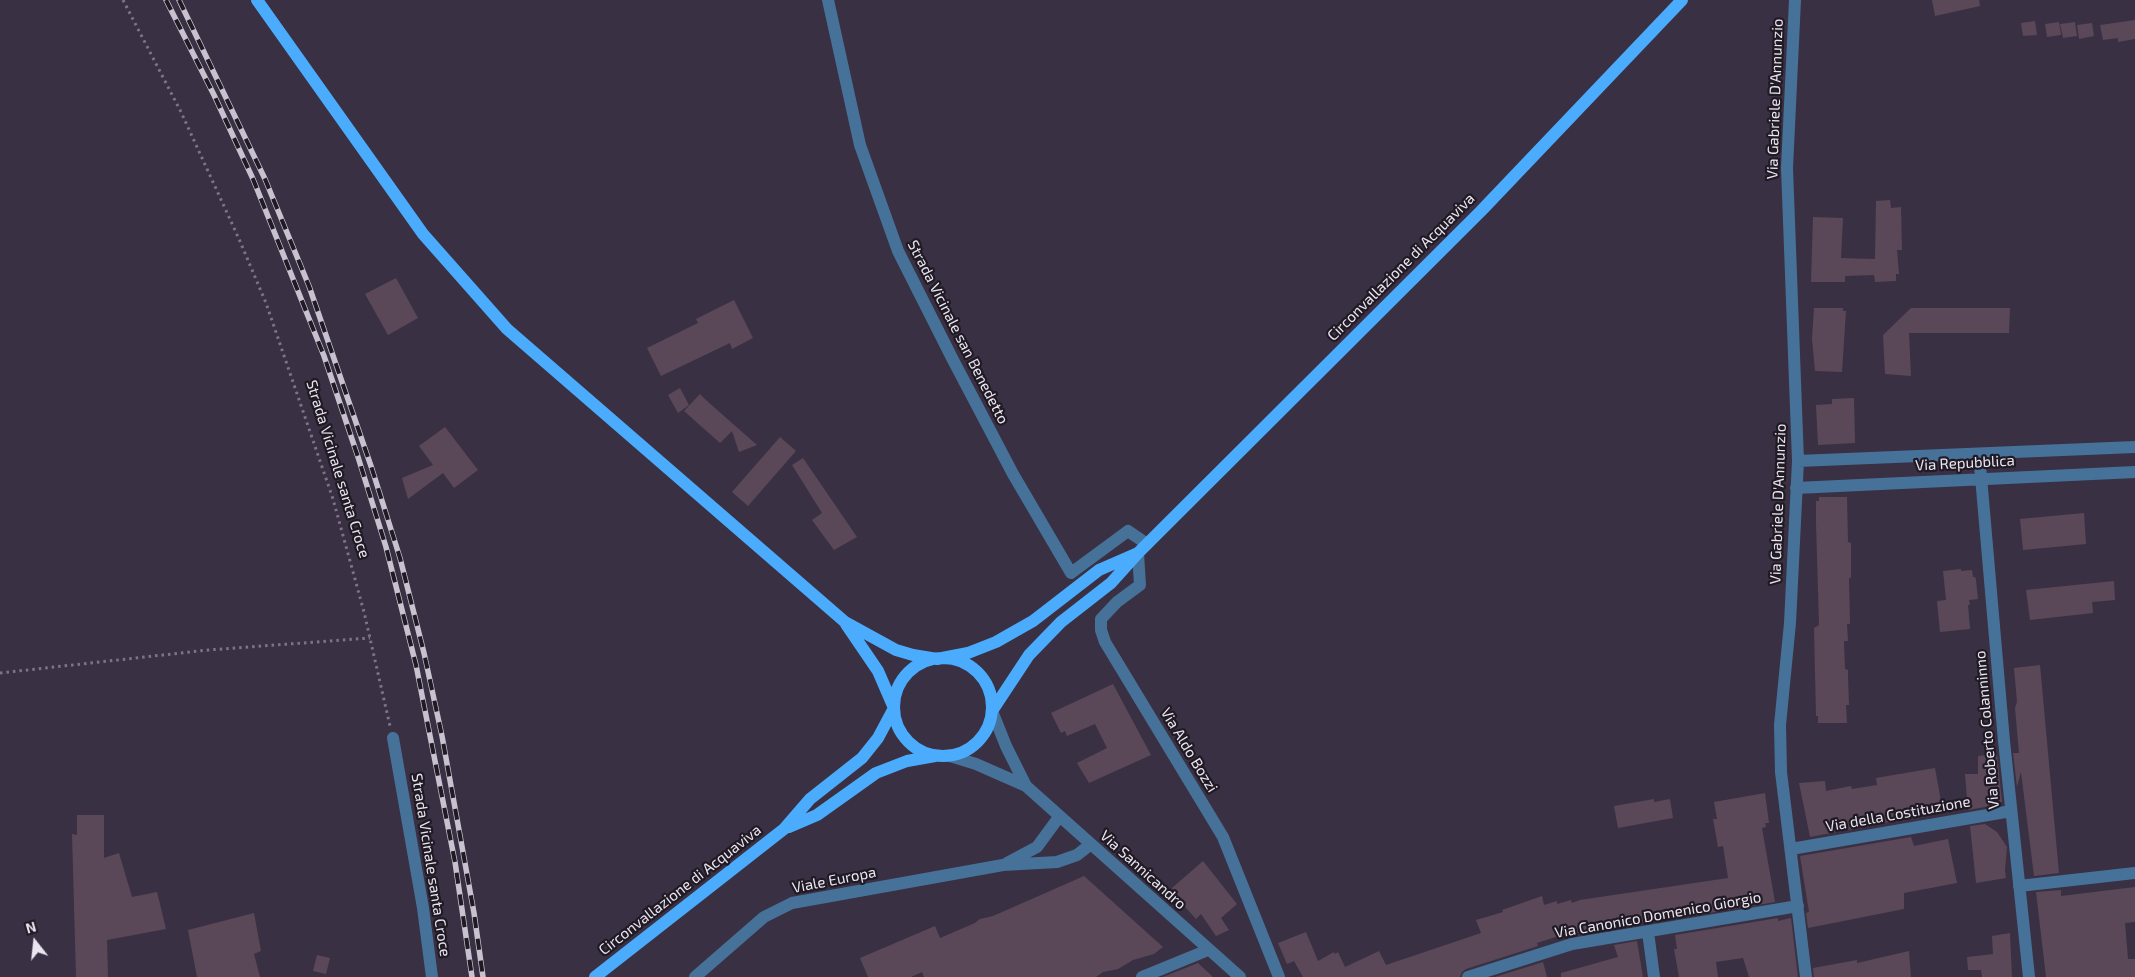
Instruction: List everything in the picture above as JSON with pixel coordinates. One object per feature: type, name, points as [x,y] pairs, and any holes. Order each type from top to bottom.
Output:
[{"type":"main road","points":[[257,0],[423,234],[507,329],[845,622],[896,650],[913,655],[952,659],[965,663],[977,672],[986,683],[991,696],[992,711],[988,727],[979,741],[966,751],[907,761],[876,773],[818,815],[784,829]]},
{"type":"main road","name":"Circonvallazione di Acquaviva","points":[[992,711],[1029,655],[1061,622],[1111,583],[1142,548],[1481,211],[1682,0]]},
{"type":"main road","points":[[784,829],[810,799],[862,758],[878,738],[894,708],[896,694],[902,681],[911,670],[923,662],[968,653],[996,642],[1033,621],[1099,570],[1142,548]]},
{"type":"main road","points":[[845,622],[878,671],[894,708],[896,722],[902,735],[912,745],[924,752],[944,756]]},
{"type":"main road","name":"Circonvallazione di Acquaviva","points":[[595,977],[784,829]]},
{"type":"street","name":"Strada Vicinale san Benedetto","points":[[828,0],[860,145],[898,251],[1013,474],[1071,573],[1128,531],[1142,548]]},
{"type":"street","name":"Via Gabriele D'Annunzio","points":[[1795,0],[1787,168],[1798,460],[1790,623],[1780,725],[1781,772],[1806,977]]},
{"type":"street","name":"Via Repubblica","points":[[1798,460],[2135,447]]},
{"type":"street","name":"Via Roberto Colanninno","points":[[1979,454],[2011,811],[2029,977]]},
{"type":"street","name":"Via Repubblica","points":[[1796,488],[2135,472]]},
{"type":"street","name":"Via Aldo Bozzi","points":[[1142,548],[1140,585],[1117,602],[1101,619],[1101,630],[1105,642],[1223,837],[1279,977]]},
{"type":"street","points":[[992,711],[1006,746],[1026,786]]},
{"type":"street","name":"Strada Vicinale santa Croce","points":[[393,738],[424,908],[432,977]]},
{"type":"street","points":[[944,756],[976,764],[1026,786]]},
{"type":"street","name":"Via Sannicandro","points":[[1026,786],[1240,977]]},
{"type":"street","name":"Via della Costituzione","points":[[1790,849],[2011,811]]},
{"type":"street","name":"Viale Europa","points":[[1002,865],[1037,847],[1059,817]]},
{"type":"street","name":"Viale Europa","points":[[695,977],[764,917],[792,903],[1002,865],[1057,862],[1077,855],[1091,844]]},
{"type":"street","points":[[2019,886],[2135,873]]},
{"type":"street","name":"Via Canonico Domenico Giorgio","points":[[1468,977],[1572,944],[1798,906]]},
{"type":"street","points":[[1648,932],[1654,977]]},
{"type":"street","points":[[1142,977],[1208,950]]},
{"type":"path","name":"Strada Vicinale santa Croce","points":[[123,0],[181,112],[266,303],[333,499],[370,638],[393,738]]},
{"type":"path","points":[[0,673],[208,650],[370,638]]},
{"type":"building","points":[[1932,0],[1979,0],[1980,6],[1935,16]]},
{"type":"building","points":[[2135,20],[2135,39],[2118,42],[2118,38],[2103,40],[2100,25]]},
{"type":"building","points":[[2035,21],[2037,35],[2023,36],[2021,23]]},
{"type":"building","points":[[2059,22],[2061,35],[2047,37],[2045,24]]},
{"type":"building","points":[[2075,22],[2077,36],[2063,38],[2060,24]]},
{"type":"building","points":[[2092,23],[2094,36],[2079,39],[2077,25]]},
{"type":"building","points":[[1890,200],[1891,208],[1901,207],[1902,250],[1897,250],[1899,274],[1896,274],[1896,281],[1875,282],[1874,275],[1845,276],[1845,282],[1811,282],[1813,217],[1843,218],[1841,258],[1875,259],[1876,201]]},
{"type":"building","points":[[396,278],[418,318],[388,335],[365,294]]},
{"type":"building","points":[[734,300],[753,338],[732,349],[730,343],[661,376],[647,348],[698,323],[696,319]]},
{"type":"building","points":[[1814,308],[1843,308],[1843,311],[1846,311],[1842,372],[1815,371],[1812,339]]},
{"type":"building","points":[[1911,308],[2010,308],[2009,333],[1909,333],[1911,376],[1885,374],[1883,335]]},
{"type":"building","points":[[680,388],[689,405],[678,413],[668,395]]},
{"type":"building","points":[[700,394],[757,445],[739,452],[732,431],[720,443],[684,411]]},
{"type":"building","points":[[1854,398],[1855,443],[1818,445],[1816,405],[1832,404],[1832,399]]},
{"type":"building","points":[[445,427],[478,470],[454,488],[443,473],[408,499],[402,478],[433,465],[419,446]]},
{"type":"building","points":[[780,437],[796,451],[748,506],[732,492]]},
{"type":"building","points":[[803,458],[857,537],[834,550],[812,520],[822,513],[792,465]]},
{"type":"building","points":[[1819,497],[1847,497],[1848,542],[1851,543],[1851,578],[1849,578],[1850,624],[1847,624],[1848,641],[1844,641],[1845,669],[1848,670],[1849,705],[1846,705],[1847,723],[1818,723],[1818,716],[1816,716],[1814,628],[1819,625],[1816,501],[1819,501]]},
{"type":"building","points":[[2084,513],[2086,544],[2023,550],[2020,519]]},
{"type":"building","points":[[1961,569],[1961,571],[1972,570],[1973,577],[1976,580],[1978,599],[1969,600],[1970,605],[1968,605],[1970,629],[1940,632],[1937,601],[1946,600],[1943,571]]},
{"type":"building","points":[[2114,581],[2115,600],[2092,602],[2093,613],[2030,620],[2026,590]]},
{"type":"building","points":[[2040,665],[2059,873],[2034,876],[2021,772],[2017,787],[2013,753],[2019,753],[2014,668]]},
{"type":"building","points":[[1113,684],[1151,755],[1089,783],[1077,763],[1107,748],[1095,724],[1067,736],[1065,731],[1061,733],[1051,713]]},
{"type":"building","points":[[1997,754],[2002,802],[1996,803],[1996,805],[1968,810],[1965,774],[1978,774],[1978,756]]},
{"type":"building","points":[[1935,768],[1943,812],[1810,837],[1799,783],[1825,781],[1826,791],[1851,786],[1852,789],[1877,785],[1876,778]]},
{"type":"building","points":[[1765,793],[1769,823],[1765,823],[1766,827],[1762,828],[1775,902],[1673,919],[1672,917],[1634,923],[1634,925],[1606,930],[1565,934],[1537,943],[1538,946],[1466,969],[1460,977],[1303,977],[1294,961],[1287,964],[1278,943],[1306,932],[1318,961],[1334,952],[1335,954],[1338,952],[1345,967],[1379,951],[1386,965],[1481,933],[1476,920],[1503,912],[1502,910],[1542,896],[1544,905],[1557,901],[1557,904],[1571,900],[1572,903],[1580,900],[1728,878],[1723,846],[1718,847],[1713,819],[1717,819],[1714,802]]},
{"type":"building","points":[[1654,799],[1654,802],[1670,799],[1673,818],[1618,828],[1614,806]]},
{"type":"building","points":[[77,815],[104,815],[104,858],[119,853],[132,897],[157,892],[166,929],[107,940],[108,977],[76,977],[72,834],[77,835]]},
{"type":"building","points":[[1985,824],[1997,832],[2007,847],[2006,878],[1976,883],[1970,826]]},
{"type":"building","points":[[1911,837],[1914,846],[1948,839],[1957,883],[1904,893],[1904,909],[1808,928],[1806,913],[1809,912],[1800,856]]},
{"type":"building","points":[[1203,861],[1237,904],[1221,918],[1229,930],[1216,936],[1201,914],[1196,919],[1177,898],[1178,896],[1172,888]]},
{"type":"building","points":[[1084,876],[1163,947],[1154,954],[1133,960],[1118,969],[1103,972],[1096,977],[924,977],[922,972],[911,977],[868,977],[860,958],[935,926],[940,938],[980,919],[993,916]]},
{"type":"building","points":[[2135,887],[2135,922],[2125,923],[2128,959],[2135,959],[2135,977],[2046,977],[2036,892],[2061,890],[2061,896]]},
{"type":"building","points":[[254,913],[261,951],[254,954],[260,977],[197,977],[188,930]]},
{"type":"building","points":[[1778,918],[1778,921],[1791,918],[1798,977],[1749,977],[1743,958],[1716,962],[1718,977],[1679,977],[1674,949],[1677,949],[1675,935]]},
{"type":"building","points":[[2010,933],[2012,977],[1982,977],[1981,970],[1968,970],[1967,957],[1993,954],[1992,936]]},
{"type":"building","points":[[1637,941],[1643,977],[1561,977],[1561,973],[1618,957],[1614,945]]},
{"type":"building","points":[[1909,951],[1911,977],[1814,977],[1813,968],[1857,960],[1857,963]]},
{"type":"building","points":[[317,955],[330,958],[326,974],[313,971]]},
{"type":"building","points":[[1543,962],[1547,977],[1495,977]]},
{"type":"building","points":[[1198,963],[1213,977],[1163,977]]},
{"type":"railway","points":[[166,0],[214,95],[253,179],[324,356],[358,457],[386,547],[416,665],[455,862],[472,977]]},
{"type":"railway","points":[[179,0],[265,179],[309,286],[372,469],[400,558],[424,653],[442,736],[474,913],[483,977]]}]
